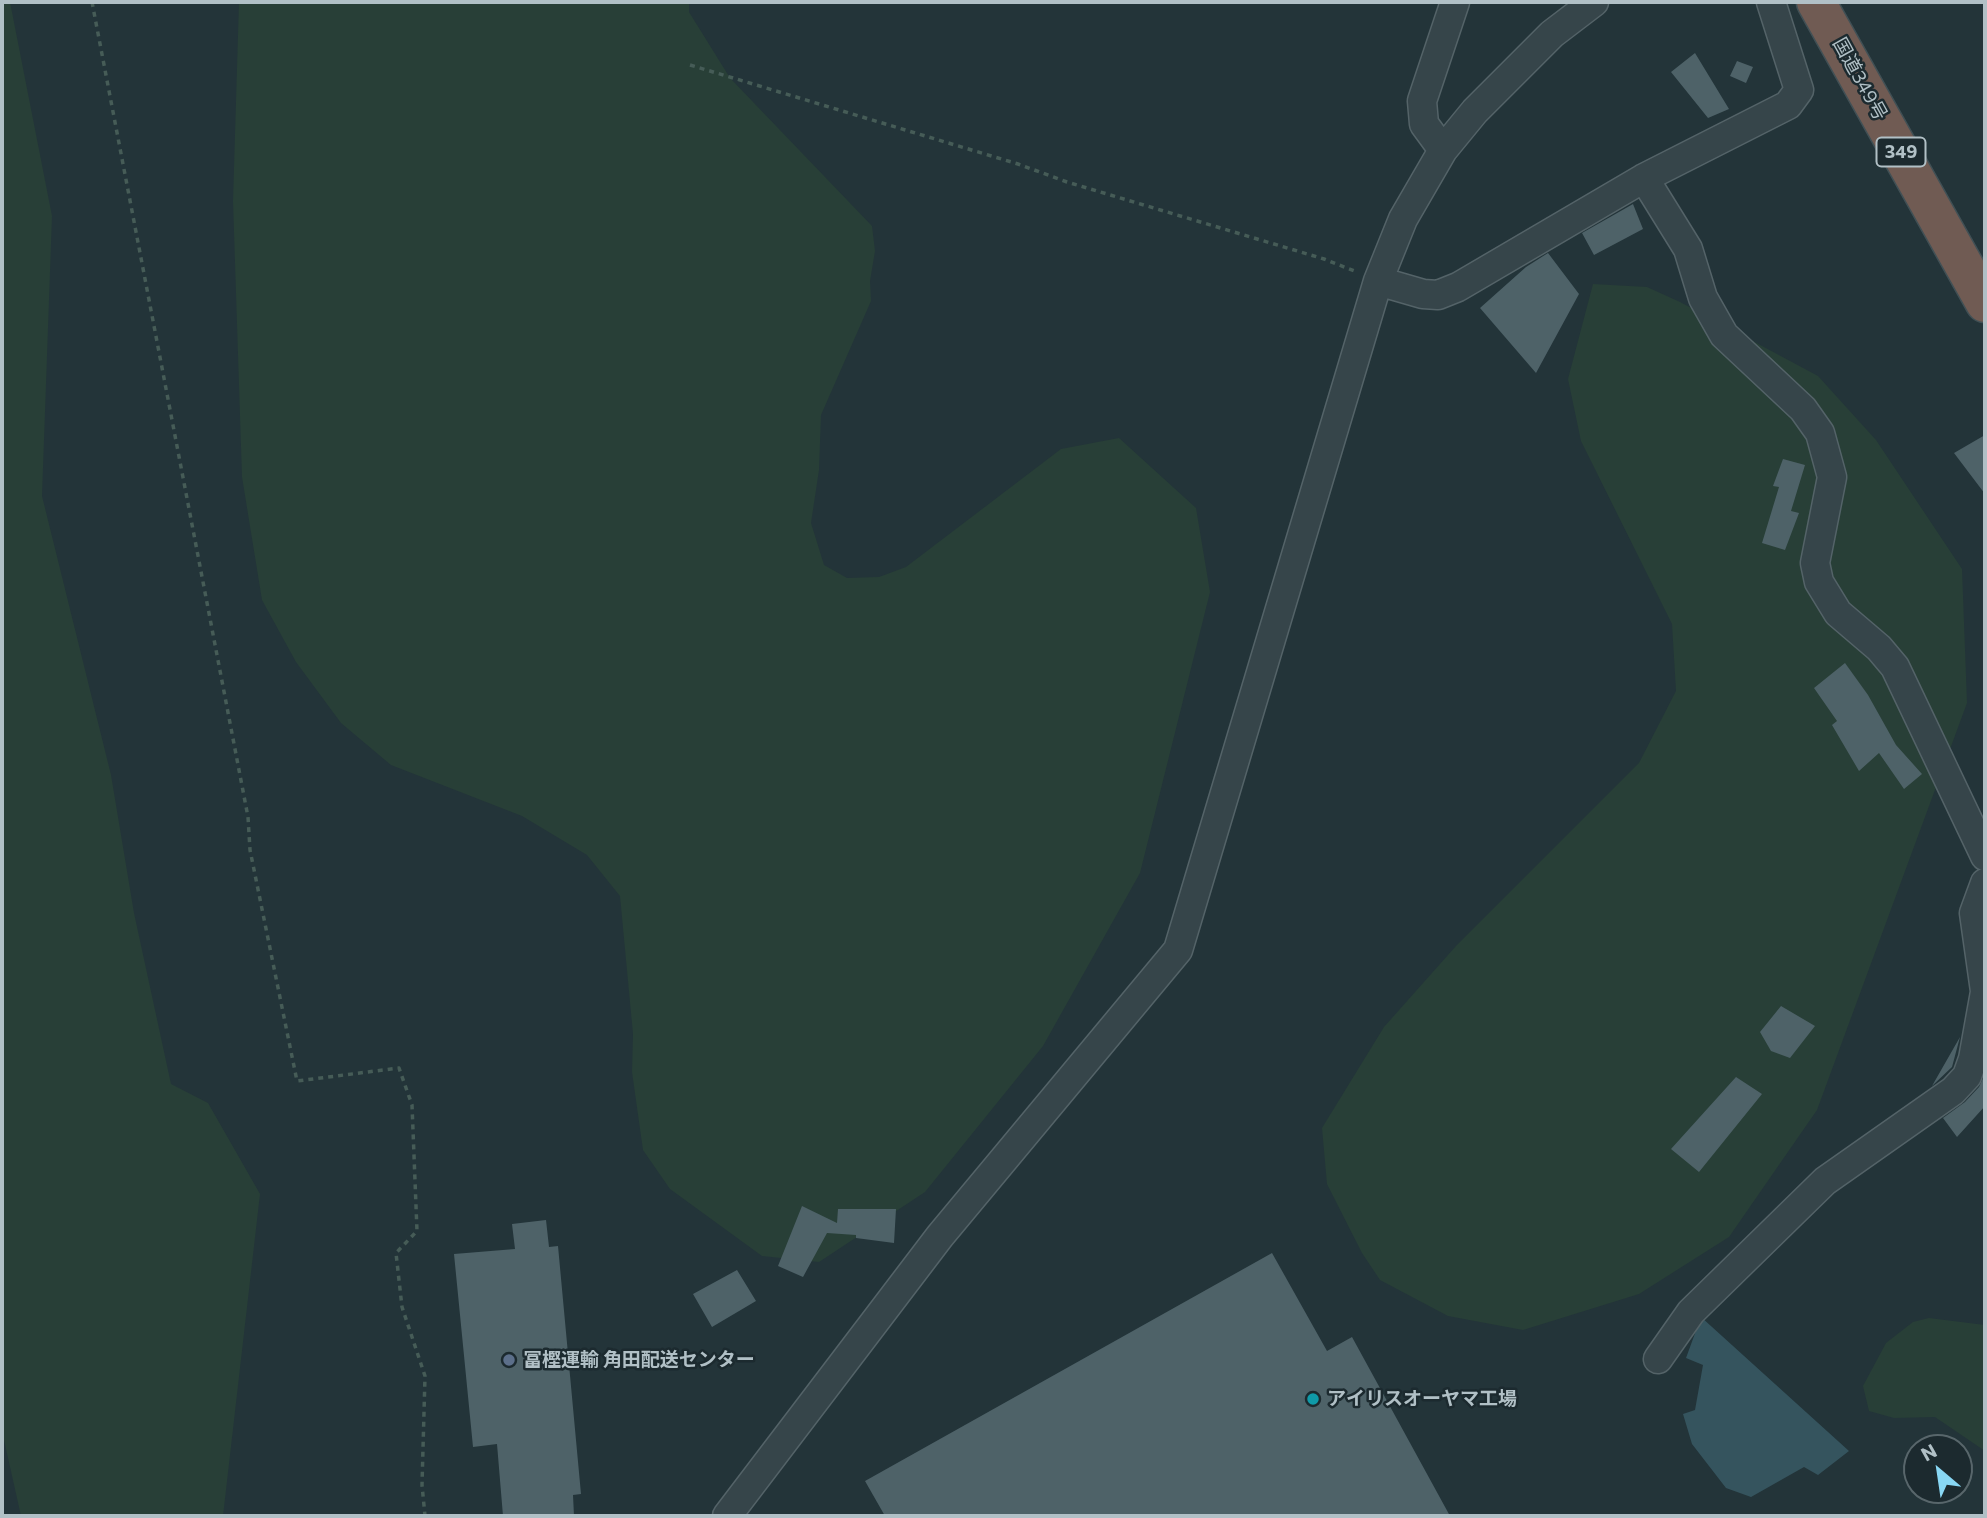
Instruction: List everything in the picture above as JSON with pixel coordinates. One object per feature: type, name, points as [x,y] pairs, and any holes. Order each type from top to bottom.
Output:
[{"type":"highway","name":"国道349号","points":[[1816,2],[1985,303]]},
{"type":"street","points":[[1443,150],[1424,124],[1422,101],[1455,2]]},
{"type":"street","points":[[727,1516],[940,1236],[1178,950],[1378,281],[1403,219],[1443,150],[1512,71],[1552,34],[1594,2]]},
{"type":"street","points":[[1378,281],[1438,295],[1458,287],[1644,178],[1795,99],[1798,83],[1771,2]]},
{"type":"street","points":[[1644,178],[1688,249],[1703,298],[1724,335],[1803,409],[1820,433],[1832,477],[1815,563],[1819,582],[1838,613],[1879,648],[1895,667],[1985,856]]},
{"type":"street","points":[[1658,1359],[1691,1312],[1825,1181],[1953,1091],[1967,1076],[1973,1059],[1985,992],[1974,913],[1985,883]]},
{"type":"path","points":[[92,2],[248,817],[250,850],[297,1081],[399,1068],[412,1105],[417,1231],[396,1254],[402,1307],[425,1376],[422,1485],[425,1516]]},
{"type":"path","points":[[690,65],[1324,259],[1378,281]]},
{"type":"green space","points":[[2,2],[10,2],[52,216],[42,496],[111,775],[134,913],[171,1084],[208,1103],[260,1194],[223,1516],[21,1516],[2,1431]]},
{"type":"green space","points":[[239,2],[689,2],[689,12],[730,78],[872,226],[875,251],[870,281],[871,301],[821,415],[819,470],[811,523],[824,565],[847,578],[879,577],[906,567],[1061,449],[1119,438],[1196,508],[1210,592],[1140,873],[1043,1046],[925,1192],[819,1262],[762,1256],[670,1189],[643,1150],[632,1072],[633,1034],[620,896],[587,855],[522,816],[391,765],[341,723],[296,662],[262,600],[242,477],[233,201]]},
{"type":"green space","points":[[1593,284],[1647,287],[1818,376],[1876,440],[1962,569],[1967,703],[1817,1110],[1729,1237],[1639,1294],[1523,1330],[1448,1316],[1380,1280],[1362,1253],[1327,1184],[1322,1128],[1384,1027],[1456,946],[1639,763],[1676,691],[1672,624],[1581,441],[1568,379]]},
{"type":"green space","points":[[1929,1318],[1985,1325],[1985,1451],[1973,1443],[1973,1434],[1960,1434],[1935,1417],[1894,1418],[1869,1411],[1863,1386],[1886,1343],[1913,1322]]},
{"type":"water","points":[[1701,1317],[1849,1451],[1818,1475],[1804,1467],[1751,1497],[1726,1488],[1692,1444],[1683,1414],[1695,1410],[1703,1365],[1686,1358]]},
{"type":"building","points":[[1695,53],[1729,109],[1708,118],[1671,72]]},
{"type":"building","points":[[1737,61],[1753,67],[1746,83],[1730,76]]},
{"type":"building","points":[[1633,204],[1643,229],[1594,255],[1582,233]]},
{"type":"building","points":[[1548,253],[1579,294],[1536,373],[1480,308],[1526,267]]},
{"type":"building","points":[[1985,435],[1985,494],[1954,453]]},
{"type":"building","points":[[1783,459],[1805,465],[1791,511],[1799,513],[1785,550],[1762,543],[1779,487],[1773,486]]},
{"type":"building","points":[[1845,663],[1868,695],[1896,745],[1922,774],[1904,789],[1879,753],[1859,771],[1832,725],[1837,721],[1814,688]]},
{"type":"building","points":[[1781,1006],[1815,1026],[1790,1058],[1771,1051],[1760,1032]]},
{"type":"building","points":[[1960,1037],[1952,1067],[1932,1086]]},
{"type":"building","points":[[1985,1074],[1985,1106],[1957,1137],[1943,1118],[1965,1102],[1979,1087]]},
{"type":"building","points":[[1736,1077],[1762,1094],[1699,1172],[1671,1149]]},
{"type":"building","points":[[802,1206],[837,1223],[838,1209],[896,1209],[894,1243],[856,1238],[856,1235],[827,1233],[803,1277],[778,1266]]},
{"type":"building","points":[[546,1220],[549,1247],[558,1246],[581,1494],[573,1495],[574,1516],[503,1516],[497,1444],[473,1447],[454,1254],[515,1249],[512,1224]]},
{"type":"building","points":[[1272,1253],[1327,1351],[1352,1337],[1450,1516],[885,1516],[865,1481]]},
{"type":"building","points":[[737,1270],[756,1301],[712,1327],[693,1294]]},
{"type":"place","name":"冨樫運輸 角田配送センター","points":[[509,1360]]},
{"type":"place","name":"アイリスオーヤマ工場","points":[[1313,1399]]}]
